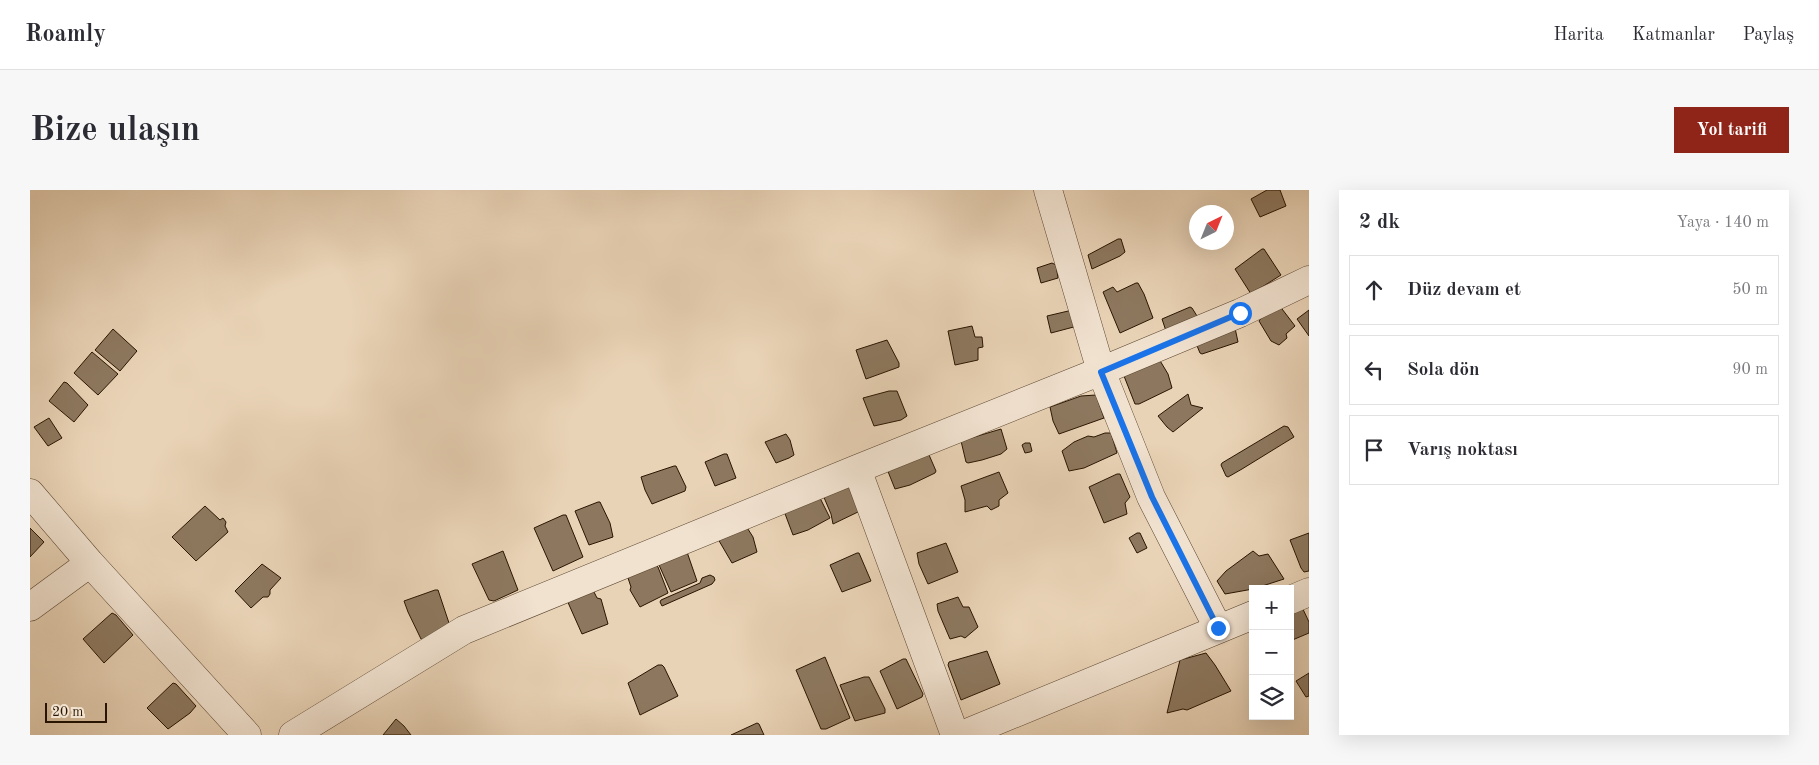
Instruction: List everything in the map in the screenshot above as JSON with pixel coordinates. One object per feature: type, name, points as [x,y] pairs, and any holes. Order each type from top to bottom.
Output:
[{"type":"street","points":[[1048,190],[1101,372],[1152,497],[1218,628]]},
{"type":"street","points":[[293,735],[464,630],[857,469],[1101,372],[1240,313],[1309,280]]},
{"type":"street","points":[[857,469],[955,735]]},
{"type":"street","points":[[30,494],[90,563],[247,735]]},
{"type":"street","points":[[30,607],[90,563]]},
{"type":"street","points":[[1294,598],[1309,592]]},
{"type":"street","points":[[962,735],[1249,616]]},
{"type":"building","points":[[1267,190],[1280,190],[1286,206],[1260,217],[1251,199]]},
{"type":"building","points":[[1121,239],[1125,252],[1092,269],[1088,255]]},
{"type":"building","points":[[1264,249],[1281,275],[1251,294],[1235,269]]},
{"type":"building","points":[[1052,263],[1056,265],[1058,278],[1041,283],[1037,268]]},
{"type":"building","points":[[1138,283],[1144,294],[1153,318],[1120,333],[1103,292],[1113,287],[1117,292]]},
{"type":"building","points":[[1279,305],[1295,326],[1286,334],[1287,338],[1279,345],[1271,341],[1259,321],[1266,312]]},
{"type":"building","points":[[1190,307],[1197,316],[1166,331],[1162,319]]},
{"type":"building","points":[[1081,308],[1085,324],[1051,333],[1047,316]]},
{"type":"building","points":[[1309,310],[1309,336],[1297,319]]},
{"type":"building","points":[[972,326],[975,337],[982,337],[983,347],[978,348],[978,360],[955,365],[948,331]]},
{"type":"building","points":[[1235,328],[1238,342],[1202,354],[1200,353],[1195,341]]},
{"type":"building","points":[[113,329],[137,351],[120,371],[95,350]]},
{"type":"building","points":[[887,340],[899,363],[899,367],[866,379],[856,350]]},
{"type":"building","points":[[92,352],[118,374],[98,395],[74,373]]},
{"type":"building","points":[[1159,359],[1168,374],[1172,388],[1139,404],[1135,404],[1124,376]]},
{"type":"building","points":[[64,382],[88,405],[74,422],[49,401]]},
{"type":"building","points":[[889,391],[897,391],[907,416],[901,420],[874,426],[863,398]]},
{"type":"building","points":[[1188,394],[1191,405],[1203,408],[1173,432],[1158,416]]},
{"type":"building","points":[[1096,395],[1104,418],[1059,434],[1053,421],[1050,407],[1081,396]]},
{"type":"building","points":[[49,418],[62,438],[48,446],[34,427]]},
{"type":"building","points":[[1284,426],[1288,427],[1294,437],[1242,469],[1228,477],[1226,476],[1221,465],[1222,463]]},
{"type":"building","points":[[1001,429],[1007,449],[1001,454],[982,460],[966,462],[961,441]]},
{"type":"building","points":[[1111,433],[1117,453],[1084,468],[1069,471],[1062,451],[1074,442],[1088,436],[1094,437]]},
{"type":"building","points":[[786,434],[790,440],[794,455],[776,463],[765,442]]},
{"type":"building","points":[[1030,443],[1032,451],[1025,453],[1022,445]]},
{"type":"building","points":[[926,448],[936,471],[935,473],[910,485],[895,489],[885,464]]},
{"type":"building","points":[[727,454],[736,478],[715,486],[705,462]]},
{"type":"building","points":[[676,466],[686,487],[685,491],[652,504],[641,477]]},
{"type":"building","points":[[999,472],[1008,493],[999,500],[999,506],[991,510],[987,506],[965,512],[965,500],[961,486]]},
{"type":"building","points":[[1120,474],[1130,497],[1125,503],[1127,514],[1104,523],[1089,487]]},
{"type":"building","points":[[846,479],[860,511],[833,524],[831,514],[820,488]]},
{"type":"building","points":[[819,496],[830,518],[808,530],[793,535],[784,511]]},
{"type":"building","points":[[600,502],[610,523],[613,537],[589,545],[575,511]]},
{"type":"building","points":[[205,506],[220,520],[223,518],[228,532],[196,561],[172,537]]},
{"type":"building","points":[[566,515],[583,557],[553,571],[534,528]]},
{"type":"building","points":[[746,526],[753,537],[757,552],[732,563],[718,539]]},
{"type":"building","points":[[30,528],[44,542],[30,557]]},
{"type":"building","points":[[1140,533],[1147,548],[1137,553],[1129,538]]},
{"type":"building","points":[[1309,533],[1309,571],[1304,572],[1290,540]]},
{"type":"building","points":[[946,543],[958,572],[928,584],[919,564],[917,553]]},
{"type":"building","points":[[503,551],[518,590],[494,601],[489,600],[472,564]]},
{"type":"building","points":[[1253,551],[1259,556],[1268,554],[1284,579],[1265,585],[1249,585],[1249,590],[1225,594],[1217,581],[1226,571]]},
{"type":"building","points":[[687,552],[697,581],[671,592],[659,565]]},
{"type":"building","points":[[859,553],[871,581],[842,592],[830,565]]},
{"type":"building","points":[[654,563],[658,567],[668,593],[640,607],[630,590],[631,587],[627,575]]},
{"type":"building","points":[[262,564],[281,578],[270,590],[268,597],[263,597],[251,608],[235,591]]},
{"type":"building","points":[[710,575],[715,580],[712,584],[662,606],[661,600],[700,583],[702,578]]},
{"type":"building","points":[[592,588],[597,598],[601,599],[608,624],[582,634],[566,598]]},
{"type":"building","points":[[438,590],[450,626],[424,641],[421,639],[404,601]]},
{"type":"building","points":[[958,597],[963,607],[969,607],[978,627],[965,638],[961,636],[950,639],[937,604]]},
{"type":"building","points":[[1301,605],[1309,622],[1309,633],[1294,639],[1294,630],[1294,607]]},
{"type":"building","points":[[112,613],[116,615],[133,635],[104,663],[83,639]]},
{"type":"building","points":[[987,651],[1000,684],[961,700],[948,665],[949,662]]},
{"type":"building","points":[[1206,653],[1231,691],[1187,710],[1183,709],[1167,713],[1180,660]]},
{"type":"building","points":[[825,657],[850,718],[826,729],[821,729],[796,670]]},
{"type":"building","points":[[906,659],[923,694],[922,697],[897,709],[880,671]]},
{"type":"building","points":[[658,665],[664,667],[678,696],[640,715],[628,683]]},
{"type":"building","points":[[1309,673],[1309,696],[1306,697],[1296,681]]},
{"type":"building","points":[[869,677],[885,709],[885,713],[855,721],[840,685]]},
{"type":"building","points":[[173,683],[196,706],[190,713],[168,729],[147,708]]},
{"type":"building","points":[[396,719],[404,726],[411,735],[383,735]]},
{"type":"building","points":[[757,723],[764,735],[731,735]]},
{"type":"route","points":[[1218,628],[1152,497],[1101,372],[1240,313]]}]
